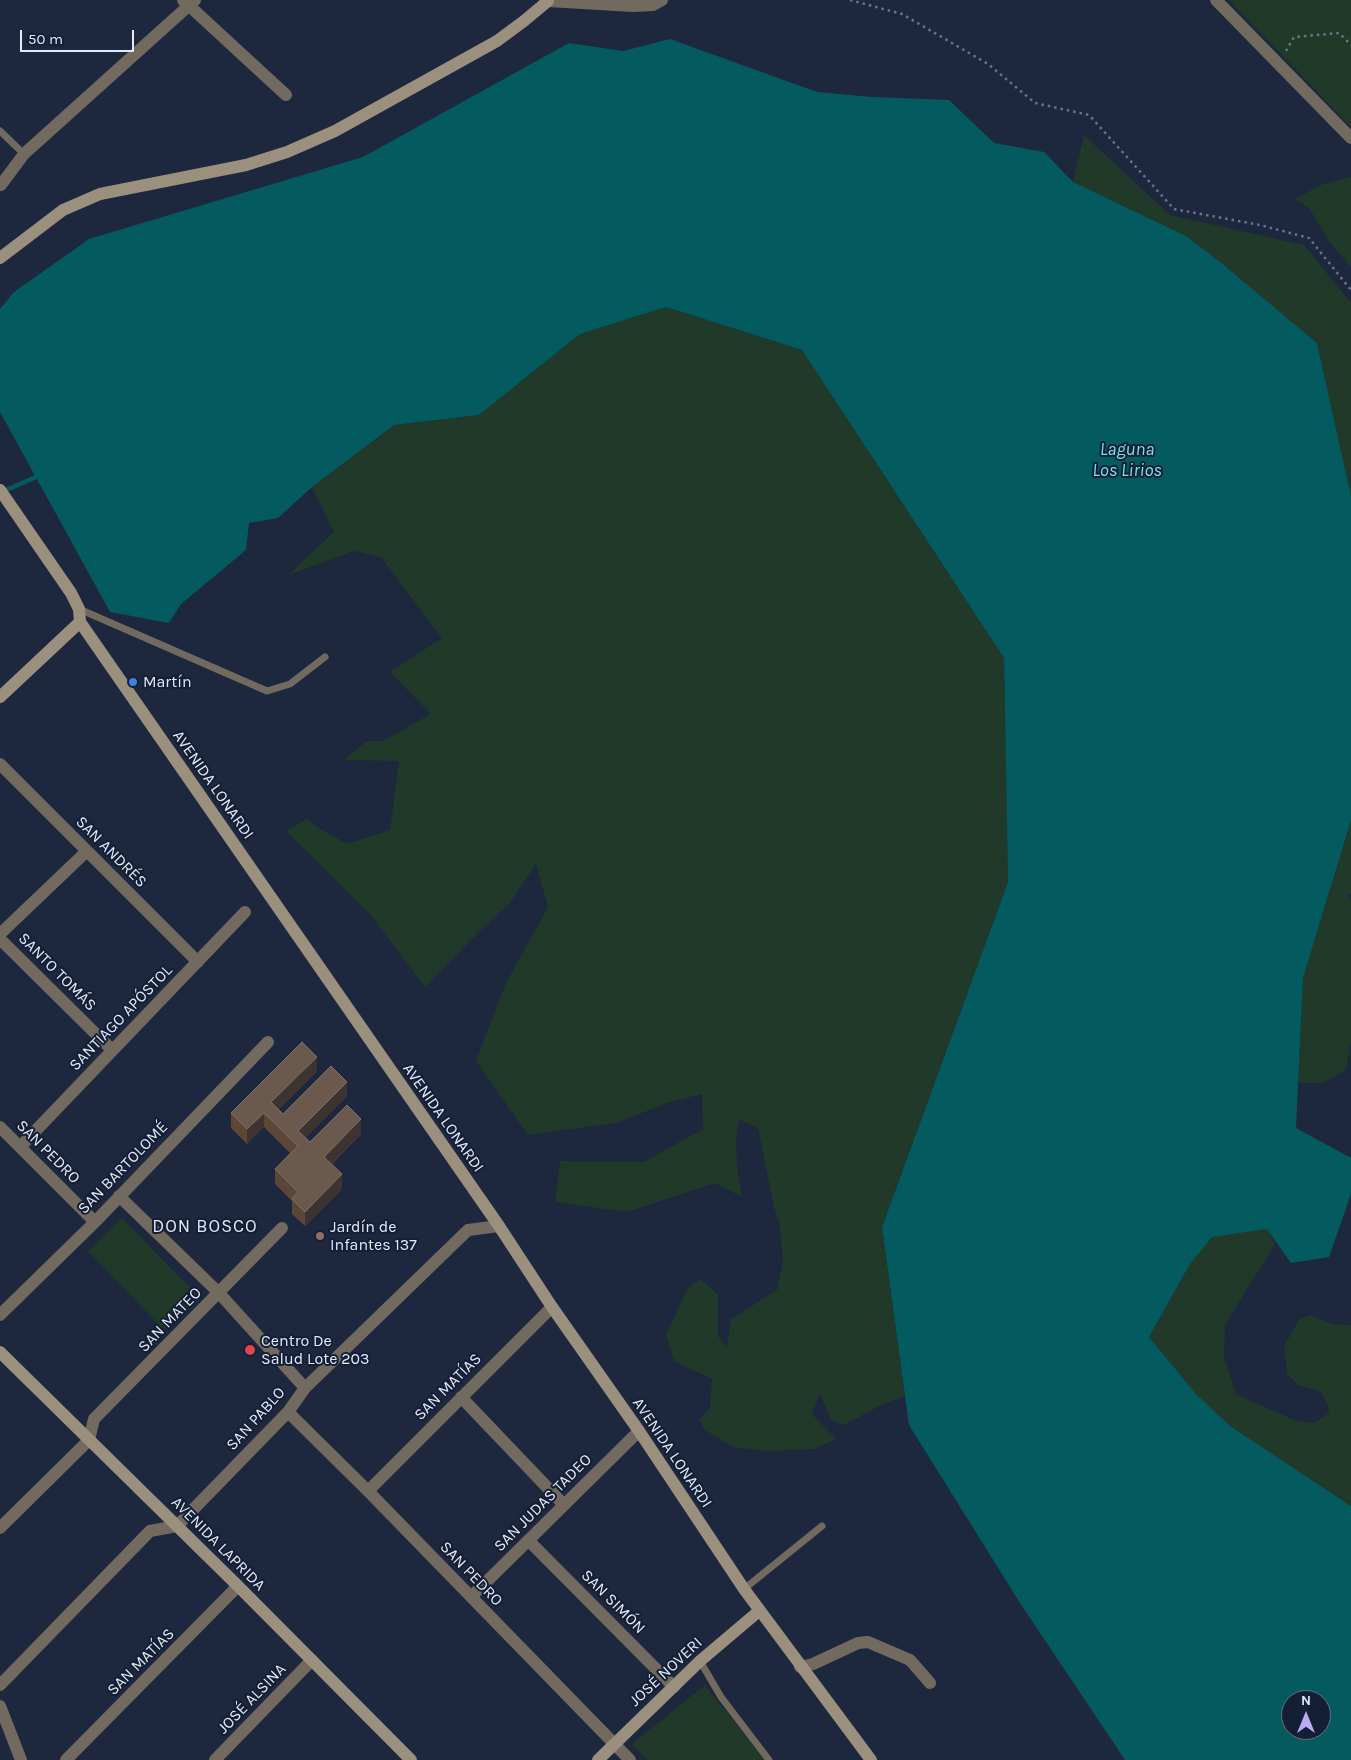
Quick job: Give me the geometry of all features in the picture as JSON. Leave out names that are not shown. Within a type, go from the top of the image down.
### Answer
[{"type":"street","points":[[0,258],[64,210],[100,194],[246,165],[287,152],[334,131],[497,41],[548,0],[633,6],[653,5],[662,0]]},
{"type":"street","points":[[1216,0],[1351,138]]},
{"type":"street","points":[[1,184],[24,154],[189,2],[286,95]]},
{"type":"street","name":"AVENIDA LONARDI","points":[[0,490],[71,593],[80,615],[499,1226],[552,1307],[639,1431],[759,1611],[871,1760]]},
{"type":"street","points":[[0,697],[80,615]]},
{"type":"street","name":"SAN ANDRÉS","points":[[0,764],[198,962]]},
{"type":"street","points":[[0,934],[87,851]]},
{"type":"street","name":"SANTIAGO APÓSTOL","points":[[20,1147],[245,912]]},
{"type":"street","name":"SANTO TOMÁS","points":[[0,938],[112,1050]]},
{"type":"street","name":"SAN BARTOLOMÉ","points":[[0,1315],[95,1222],[268,1042]]},
{"type":"street","name":"SAN PEDRO","points":[[0,1127],[95,1222]]},
{"type":"street","points":[[119,1196],[219,1293],[305,1388]]},
{"type":"street","name":"SAN PABLO","points":[[177,1526],[288,1412],[305,1388],[468,1230],[499,1226]]},
{"type":"street","name":"SAN MATEO","points":[[90,1440],[94,1419],[282,1228]]},
{"type":"street","name":"SAN MATÍAS","points":[[368,1491],[552,1307]]},
{"type":"street","name":"AVENIDA LAPRIDA","points":[[1,1354],[238,1586],[411,1760]]},
{"type":"street","points":[[461,1397],[564,1505]]},
{"type":"street","name":"SAN PEDRO","points":[[288,1412],[368,1491],[630,1760]]},
{"type":"street","name":"SAN JUDAS TADEO","points":[[471,1598],[639,1431]]},
{"type":"street","points":[[0,1528],[90,1440]]},
{"type":"street","points":[[0,1685],[150,1531],[177,1526]]},
{"type":"street","name":"SAN SIMÓN","points":[[529,1540],[674,1687]]},
{"type":"street","name":"SAN MATÍAS","points":[[66,1760],[238,1586]]},
{"type":"street","name":"JOSÉ NOVERI","points":[[598,1760],[700,1661],[759,1611]]},
{"type":"street","points":[[800,1667],[813,1664],[858,1643],[868,1642],[910,1660],[930,1682]]},
{"type":"street","name":"JOSÉ ALSINA","points":[[219,1759],[312,1660]]},
{"type":"street","points":[[0,1706],[20,1760]]},
{"type":"lane","points":[[0,131],[24,154]]},
{"type":"lane","points":[[80,615],[267,691],[290,684],[325,658]]},
{"type":"lane","points":[[744,1589],[822,1526]]},
{"type":"lane","points":[[700,1661],[721,1697],[769,1760]]},
{"type":"path","points":[[850,0],[902,14],[988,64],[1035,103],[1089,114],[1174,209],[1260,225],[1309,238],[1351,290]]},
{"type":"path","points":[[1279,63],[1294,37],[1339,33],[1351,45]]},
{"type":"shaded area","points":[[1229,0],[1351,0],[1351,127]]},
{"type":"shaded area","points":[[1084,135],[1170,215],[1304,245],[1351,303],[1351,496],[1317,343],[1219,261],[1186,236],[1073,182]]},
{"type":"shaded area","points":[[1351,177],[1351,267],[1330,243],[1309,208],[1295,199],[1323,184]]},
{"type":"shaded area","points":[[665,307],[802,350],[1004,658],[1008,882],[882,1227],[905,1396],[883,1404],[844,1425],[831,1420],[820,1393],[812,1414],[836,1439],[815,1449],[769,1451],[733,1447],[705,1430],[699,1420],[710,1408],[712,1379],[674,1361],[666,1334],[688,1288],[701,1279],[718,1295],[718,1336],[727,1347],[731,1319],[777,1290],[783,1262],[780,1226],[774,1207],[758,1128],[739,1119],[736,1140],[737,1166],[742,1197],[715,1183],[627,1212],[555,1202],[560,1161],[644,1162],[703,1129],[702,1094],[670,1102],[616,1123],[528,1135],[476,1061],[506,983],[548,907],[536,864],[509,904],[425,987],[369,913],[286,831],[307,819],[347,844],[390,830],[399,761],[344,760],[367,741],[383,741],[431,714],[390,672],[442,638],[381,557],[354,551],[288,575],[334,532],[312,487],[394,425],[479,415],[580,334]]},
{"type":"shaded area","points":[[1351,819],[1351,894],[1348,896],[1351,901],[1351,1040],[1346,1070],[1323,1083],[1298,1083],[1303,978]]},
{"type":"shaded area","points":[[122,1218],[199,1297],[164,1330],[88,1251]]},
{"type":"shaded area","points":[[1268,1229],[1275,1244],[1225,1325],[1224,1357],[1236,1394],[1294,1420],[1314,1423],[1329,1413],[1328,1405],[1320,1391],[1298,1385],[1287,1374],[1284,1346],[1299,1320],[1310,1315],[1332,1324],[1351,1325],[1351,1506],[1230,1426],[1196,1394],[1149,1337],[1190,1264],[1212,1236]]},
{"type":"shaded area","points":[[705,1685],[765,1760],[647,1760],[632,1744]]},
{"type":"water","name":"Laguna Los Lirios","points":[[670,39],[817,92],[872,97],[949,100],[994,143],[1044,152],[1073,182],[1186,236],[1219,261],[1317,343],[1351,496],[1351,820],[1303,978],[1296,1128],[1351,1158],[1351,1194],[1329,1257],[1291,1263],[1267,1229],[1212,1237],[1190,1264],[1149,1337],[1196,1394],[1230,1426],[1351,1506],[1351,1760],[1125,1760],[1020,1603],[909,1425],[882,1227],[1008,882],[1004,658],[802,350],[666,307],[580,334],[479,415],[394,425],[312,487],[278,518],[249,523],[246,550],[181,604],[169,623],[110,612],[0,412],[0,309],[14,292],[89,239],[363,157],[569,43],[623,51]]},
{"type":"building","points":[[302,1042],[317,1057],[271,1102],[283,1114],[331,1066],[347,1082],[298,1131],[310,1142],[347,1105],[361,1119],[324,1157],[342,1174],[305,1212],[292,1199],[298,1192],[275,1169],[298,1146],[264,1113],[247,1129],[231,1113]]},
{"type":"waterway","points":[[4,491],[36,477]]},
{"type":"place","name":"Martín","points":[[133,682]]},
{"type":"place","name":"Jardín de Infantes 137","points":[[320,1236]]},
{"type":"place","name":"Centro De Salud Lote 203","points":[[250,1350]]},
{"type":"district","name":"DON BOSCO","points":[[205,1227]]}]
